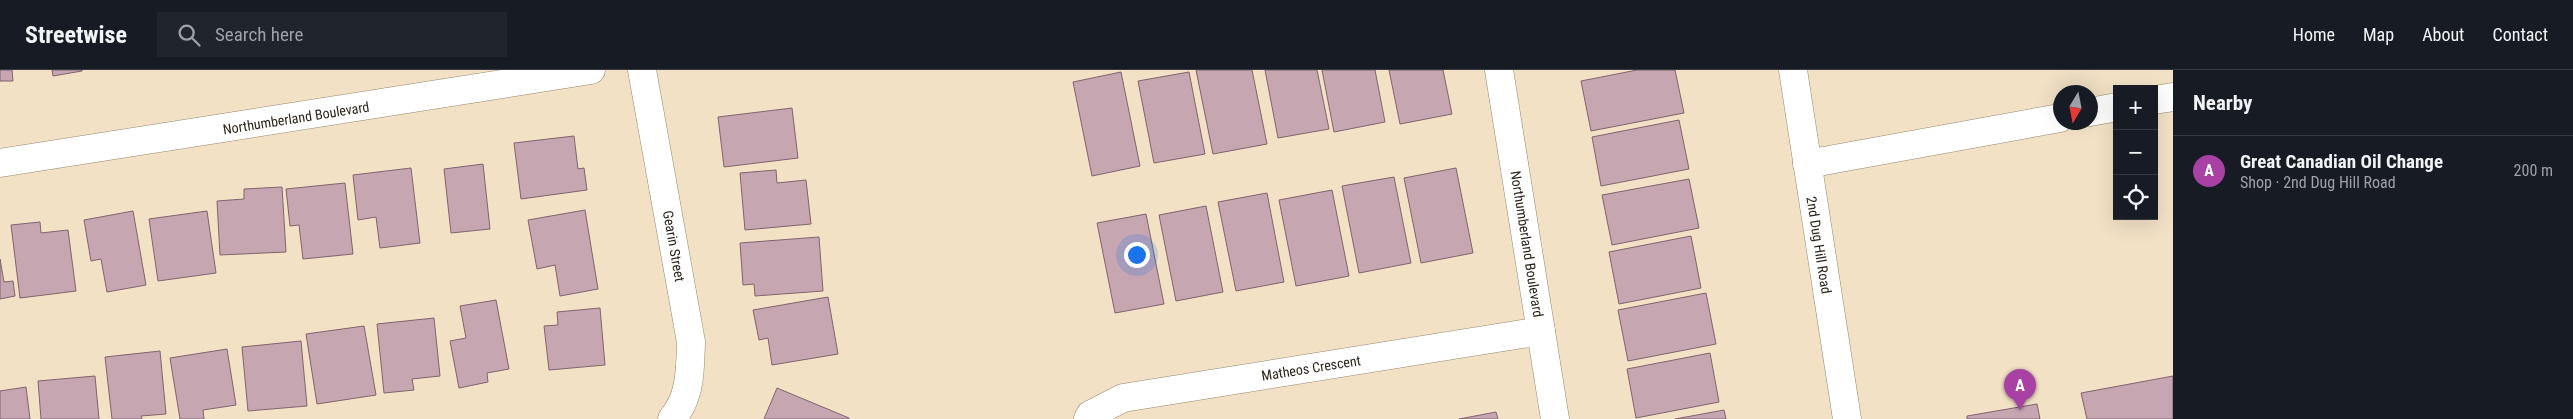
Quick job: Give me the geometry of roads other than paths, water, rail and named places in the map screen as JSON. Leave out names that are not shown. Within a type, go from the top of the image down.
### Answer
[{"type":"street","name":"Northumberland Boulevard","points":[[0,163],[591,70]]},
{"type":"street","name":"Gearin Street","points":[[642,70],[691,342],[690,372],[683,406],[672,419]]},
{"type":"street","name":"Northumberland Boulevard","points":[[1499,70],[1555,419]]},
{"type":"street","name":"2nd Dug Hill Road","points":[[1794,70],[1847,419]]},
{"type":"street","points":[[2158,99],[2173,97]]},
{"type":"street","points":[[2098,111],[2113,108]]},
{"type":"street","points":[[1807,164],[2053,119]]},
{"type":"street","name":"Matheos Crescent","points":[[1088,419],[1090,415],[1123,398],[1541,331]]},
{"type":"place","name":"Great Canadian Oil Change","points":[[2020,410]]}]
